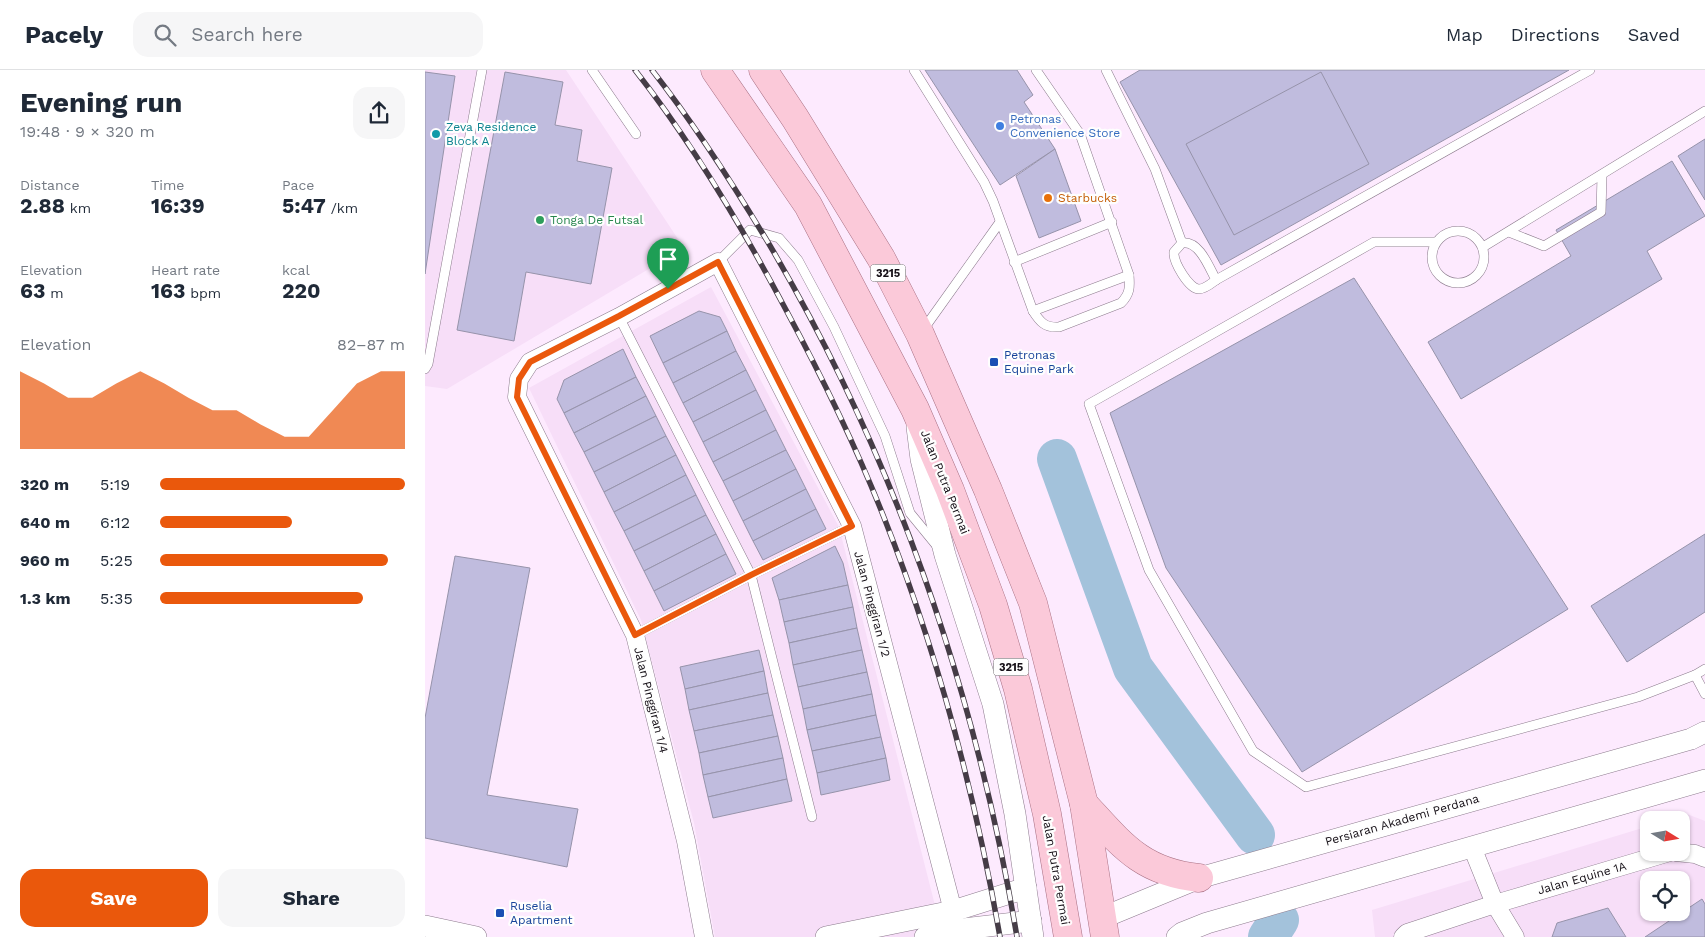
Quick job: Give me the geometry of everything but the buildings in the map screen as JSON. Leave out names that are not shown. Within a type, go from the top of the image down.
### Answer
[{"type":"main road","name":"Jalan Putra Permai","points":[[715,70],[808,205],[915,409],[950,490],[993,605],[1018,689],[1047,814],[1068,937]]},
{"type":"main road","name":"3215","points":[[763,70],[795,118],[881,258],[920,334],[988,490],[1033,603],[1084,804],[1104,927]]},
{"type":"main road","points":[[1084,804],[1121,844],[1146,863],[1178,876],[1199,878]]},
{"type":"main road","points":[[1081,937],[1091,923],[1104,927]]},
{"type":"street","points":[[619,316],[718,262]]},
{"type":"street","name":"Jalan Pinggiran 1/2","points":[[718,262],[852,526],[954,926]]},
{"type":"street","name":"Jalan Pinggiran 1/4","points":[[619,316],[530,362],[519,379],[517,397],[635,635],[686,841],[704,937]]},
{"type":"street","points":[[826,937],[954,926],[1032,929],[1015,814],[993,704],[945,556],[921,459],[915,409]]},
{"type":"street","name":"Persiaran Akademi Perdana","points":[[1104,927],[1199,878],[1691,739],[1705,732]]},
{"type":"street","points":[[1177,937],[1182,933],[1207,923],[1705,780]]},
{"type":"street","points":[[1472,847],[1495,904],[1515,937]]},
{"type":"street","points":[[1690,853],[1705,858]]},
{"type":"street","name":"Jalan Equine 1A","points":[[1403,937],[1407,933],[1495,904],[1640,861]]},
{"type":"street","points":[[925,937],[954,926],[1026,888]]},
{"type":"street","points":[[425,926],[476,937]]},
{"type":"lane","points":[[425,370],[428,364],[483,70]]},
{"type":"lane","points":[[592,70],[636,134]]},
{"type":"lane","points":[[914,70],[984,182],[1033,311],[1045,326],[1052,328],[1121,303],[1129,291],[1129,275],[1080,134],[1036,70]]},
{"type":"lane","points":[[1107,70],[1155,170],[1182,243]]},
{"type":"lane","points":[[1217,280],[1197,248],[1190,243],[1182,243],[1175,248],[1173,256],[1191,285],[1201,290],[1590,70]]},
{"type":"lane","points":[[1483,248],[1705,111]]},
{"type":"lane","points":[[1509,232],[1544,246],[1601,212],[1602,175]]},
{"type":"lane","points":[[920,334],[1000,222]]},
{"type":"lane","points":[[1014,262],[1112,222]]},
{"type":"lane","points":[[718,262],[750,230],[779,238],[798,260],[834,327],[885,436],[910,513],[945,556]]},
{"type":"lane","points":[[1457,230],[1472,234],[1483,248],[1483,265],[1479,273],[1472,279],[1455,283],[1446,280],[1434,267],[1432,258],[1436,242],[1441,236],[1457,230]]},
{"type":"lane","points":[[1436,242],[1374,242],[1089,404],[1149,570],[1253,751],[1306,787],[1637,697],[1695,675],[1705,669]]},
{"type":"lane","points":[[1033,311],[1129,275]]},
{"type":"lane","points":[[619,316],[751,575],[812,817]]},
{"type":"lane","points":[[635,635],[751,575],[852,526]]},
{"type":"lane","points":[[1695,675],[1705,694]]},
{"type":"shaded area","points":[[425,70],[566,70],[684,248],[447,389],[425,386]]},
{"type":"shaded area","points":[[711,287],[839,527],[943,937],[715,937],[694,823],[641,620],[529,388]]},
{"type":"shaded area","points":[[1690,815],[1705,821],[1705,937],[1375,937],[1372,910],[1640,829],[1640,861],[1690,861]]},
{"type":"waterway","points":[[1057,459],[1133,668],[1255,835]]},
{"type":"waterway","points":[[1268,937],[1279,920]]},
{"type":"railway","points":[[635,70],[677,127],[751,246],[824,384],[872,488],[903,566],[937,670],[979,829],[1000,937]]},
{"type":"railway","points":[[652,70],[713,155],[769,244],[814,325],[855,408],[892,493],[925,579],[954,666],[979,755],[1000,846],[1017,937]]},
{"type":"place","name":"Petronas Convenience Store","points":[[1000,126]]},
{"type":"place","name":"Zeva Residence Block A","points":[[436,134]]},
{"type":"place","name":"Starbucks","points":[[1048,198]]},
{"type":"place","name":"Tonga De Futsal","points":[[540,220]]},
{"type":"place","name":"Petronas Equine Park","points":[[994,362]]},
{"type":"place","name":"Ruselia Apartment","points":[[500,913]]},
{"type":"route","points":[[718,262],[852,526],[751,575],[635,635],[517,397],[519,379],[530,362],[668,289],[718,262]]}]
